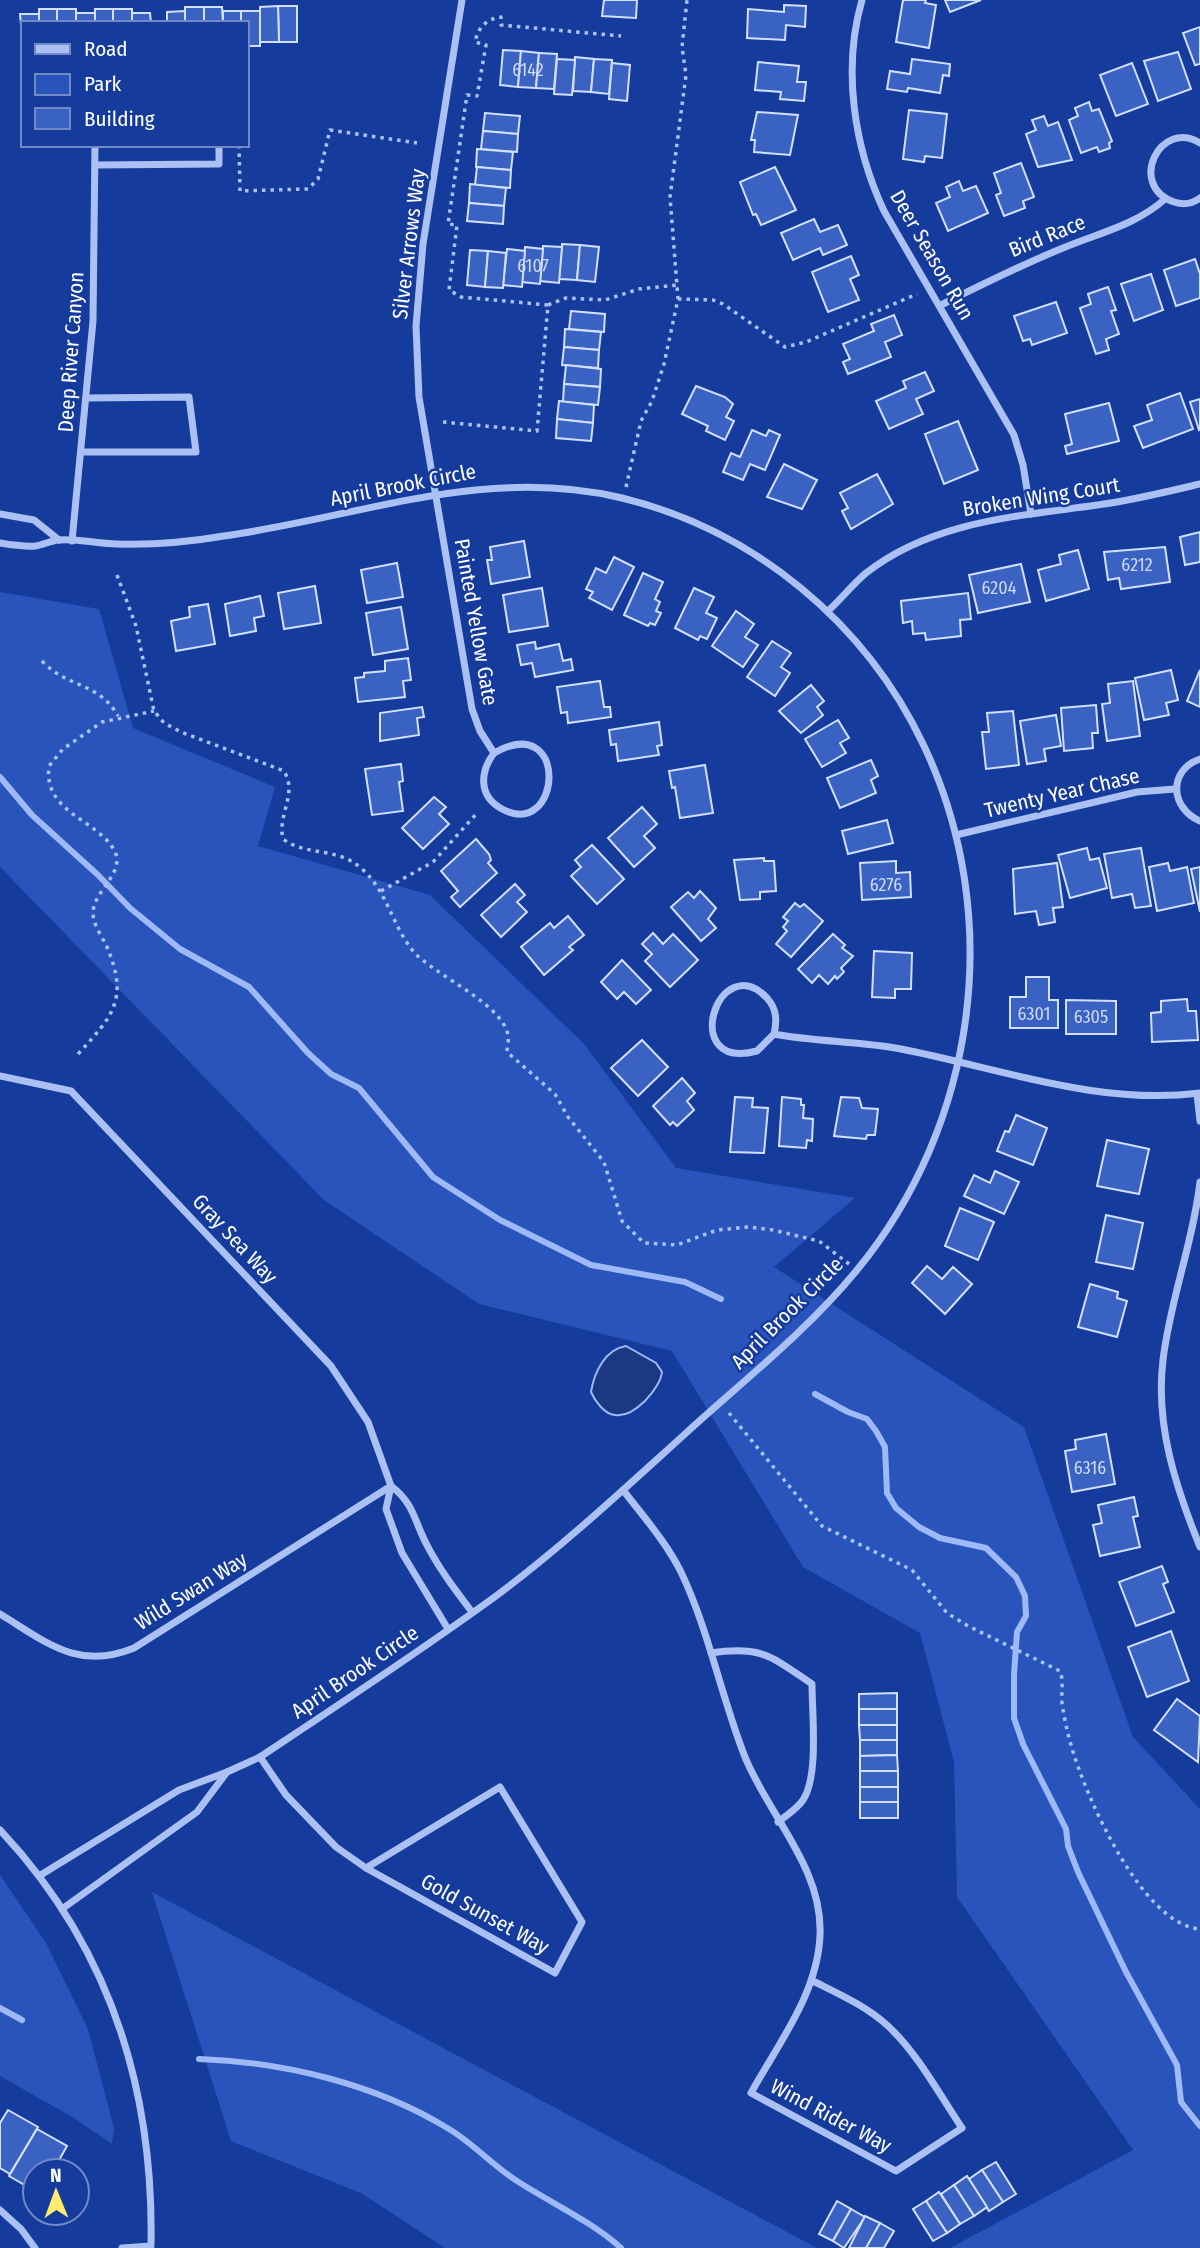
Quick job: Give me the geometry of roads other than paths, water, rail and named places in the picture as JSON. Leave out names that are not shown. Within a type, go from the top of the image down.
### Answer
[{"type":"street","name":"Silver Arrows Way","points":[[436,492],[419,397],[417,289],[462,0]]},
{"type":"street","name":"Deer Season Run","points":[[862,0],[854,48],[853,86],[861,149],[870,181],[884,211],[941,305],[1014,435],[1023,465],[1031,514]]},
{"type":"street","points":[[1200,143],[1179,138],[1165,143],[1157,150],[1151,162],[1150,175],[1154,187],[1165,199],[1181,204],[1200,198]]},
{"type":"street","name":"Deep River Canyon","points":[[72,541],[94,298],[95,147]]},
{"type":"street","points":[[95,165],[219,164],[219,147]]},
{"type":"street","name":"Bird Race","points":[[941,305],[1008,271],[1136,219],[1165,199]]},
{"type":"street","points":[[81,452],[196,452],[189,397],[87,398]]},
{"type":"street","name":"Broken Wing Court","points":[[828,611],[865,574],[923,540],[987,520],[1140,498],[1200,484]]},
{"type":"street","name":"April Brook Circle","points":[[0,543],[30,547],[59,540],[170,543],[282,527],[436,492],[515,485],[552,487],[624,499],[660,510],[728,538],[789,577],[828,611],[890,686],[915,726],[942,782],[956,835],[969,908],[971,948],[967,1018],[959,1062],[933,1145],[914,1185],[889,1227],[857,1270],[807,1323],[623,1490],[449,1629],[260,1757],[179,1790],[39,1876]]},
{"type":"street","name":"Painted Yellow Gate","points":[[436,492],[472,709],[494,753]]},
{"type":"street","points":[[0,514],[34,520],[59,540]]},
{"type":"street","points":[[522,745],[542,755],[549,765],[551,785],[538,805],[528,811],[506,811],[489,799],[483,782],[484,771],[494,753],[507,746],[522,745]]},
{"type":"street","points":[[1200,759],[1184,768],[1175,789],[1181,807],[1200,821]]},
{"type":"street","name":"Twenty Year Chase","points":[[956,835],[1137,792],[1175,789]]},
{"type":"street","points":[[735,989],[755,990],[770,1002],[775,1012],[774,1034],[758,1051],[736,1053],[725,1048],[712,1030],[714,1007],[726,993],[735,989]]},
{"type":"street","points":[[774,1034],[872,1043],[1060,1085],[1124,1095],[1198,1093],[1200,1121]]},
{"type":"street","name":"Gray Sea Way","points":[[0,1076],[71,1091],[331,1366],[368,1422],[391,1486],[386,1509],[402,1553],[449,1629]]},
{"type":"street","points":[[1200,1182],[1163,1362],[1162,1394],[1170,1461],[1200,1547]]},
{"type":"street","name":"Gray Sea Way","points":[[391,1486],[407,1498],[426,1545],[443,1574],[472,1612]]},
{"type":"street","name":"Wild Swan Way","points":[[0,1614],[61,1651],[80,1656],[116,1655],[134,1648],[391,1486]]},
{"type":"street","name":"Wind Rider Way","points":[[623,1490],[680,1570],[745,1755],[815,1889],[820,1934],[813,1981],[751,2093],[897,2171],[962,2128],[906,2046],[886,2025],[860,2005],[813,1981]]},
{"type":"street","points":[[711,1653],[752,1649],[770,1656],[812,1684],[811,1776],[808,1791],[802,1802],[778,1822]]},
{"type":"street","name":"Gold Sunset Way","points":[[260,1757],[308,1821],[366,1868],[555,1973],[582,1922],[500,1787],[366,1868]]},
{"type":"street","name":"April Brook Circle","points":[[62,1909],[197,1811],[227,1772]]},
{"type":"street","points":[[0,1830],[39,1876],[62,1909],[109,1999],[136,2087],[150,2164],[150,2247],[122,2248]]},
{"type":"street","points":[[0,2210],[21,2229],[35,2248]]},
{"type":"waterway","points":[[0,777],[32,815],[130,908],[180,949],[249,987],[308,1053],[331,1074],[359,1088],[433,1177],[500,1220],[591,1265],[685,1282],[721,1299]]},
{"type":"waterway","points":[[815,1394],[867,1419],[876,1431],[885,1447],[887,1493],[896,1508],[919,1527],[940,1538],[986,1548],[1016,1577],[1025,1596],[1026,1616],[1017,1632],[1014,1718],[1023,1744],[1066,1829],[1068,1846],[1078,1872],[1126,1972],[1177,2065],[1181,2102],[1200,2126]]},
{"type":"waterway","points":[[0,2008],[22,2020]]},
{"type":"waterway","points":[[199,2059],[264,2065],[328,2078],[421,2113],[467,2141],[508,2175],[584,2221],[621,2248]]}]
